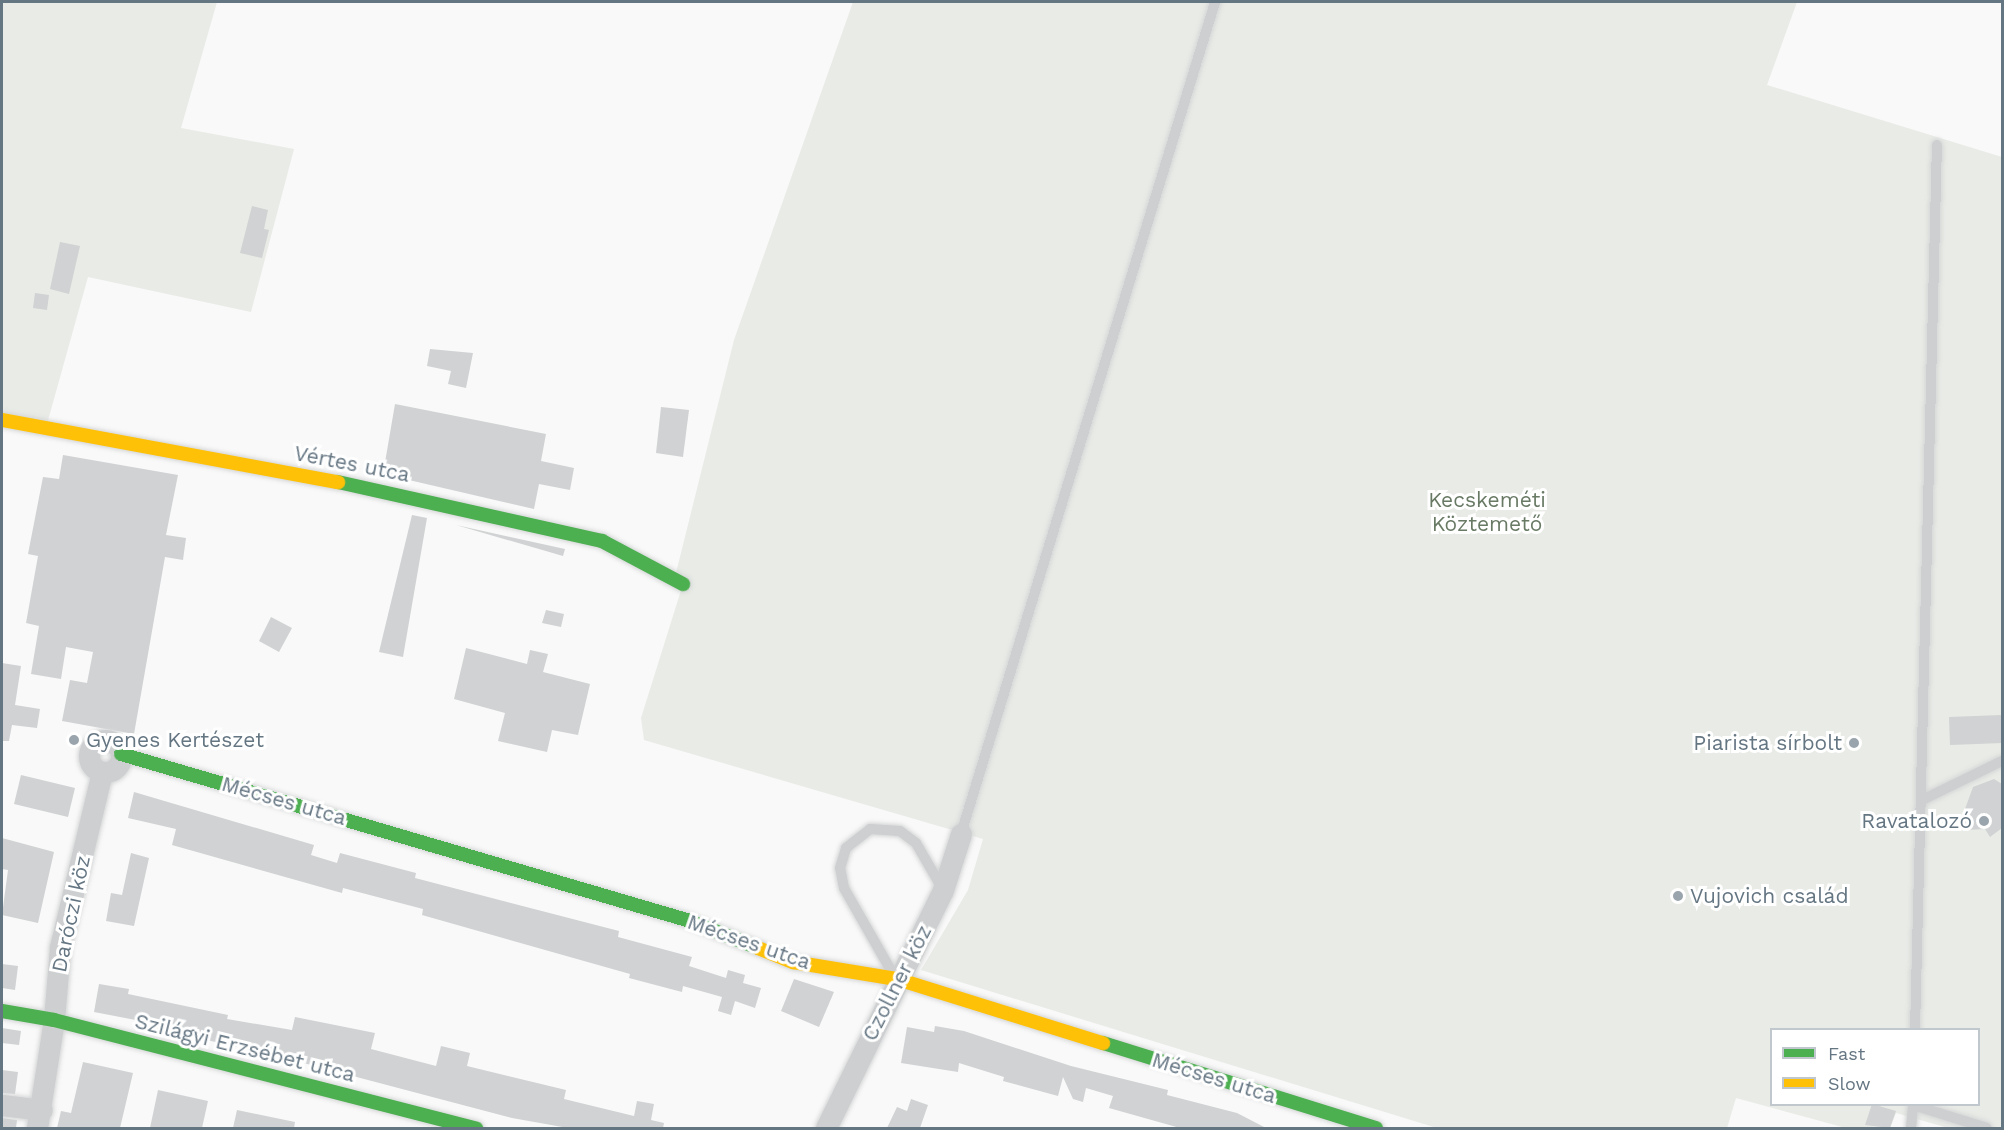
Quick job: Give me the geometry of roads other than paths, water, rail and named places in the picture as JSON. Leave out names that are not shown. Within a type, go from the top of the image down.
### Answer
[{"type":"street","name":"Vértes utca","points":[[2,420],[364,487],[602,542],[683,584]]},
{"type":"street","name":"Mécses utca","points":[[102,772],[114,770],[121,754],[687,920],[793,962],[897,979],[1376,1128]]},
{"type":"street","name":"Daróczi köz","points":[[39,1119],[54,1020],[60,947],[102,772]]},
{"type":"street","name":"Czollner köz","points":[[826,1128],[897,979],[943,890],[961,834]]},
{"type":"street","name":"Szilágyi Erzsébet utca","points":[[2,1011],[54,1020],[476,1128]]},
{"type":"street","points":[[2,1105],[39,1119]]},
{"type":"lane","points":[[961,834],[1215,2]]},
{"type":"lane","points":[[1915,1028],[1937,146]]},
{"type":"lane","points":[[1922,800],[2002,761]]},
{"type":"lane","points":[[897,979],[876,949],[844,888],[840,868],[846,848],[870,829],[900,831],[916,843],[943,890]]},
{"type":"lane","points":[[1912,1123],[1913,1106]]},
{"type":"lane","points":[[1916,1106],[1987,1128]]},
{"type":"place","name":"Gyenes Kertészet","points":[[74,740]]},
{"type":"place","name":"Piarista sírbolt","points":[[1854,743]]},
{"type":"place","name":"Ravatalozó","points":[[1984,821]]},
{"type":"place","name":"Vujovich család","points":[[1678,896]]},
{"type":"park label","name":"Kecskeméti Köztemető","points":[[1487,512]]}]
